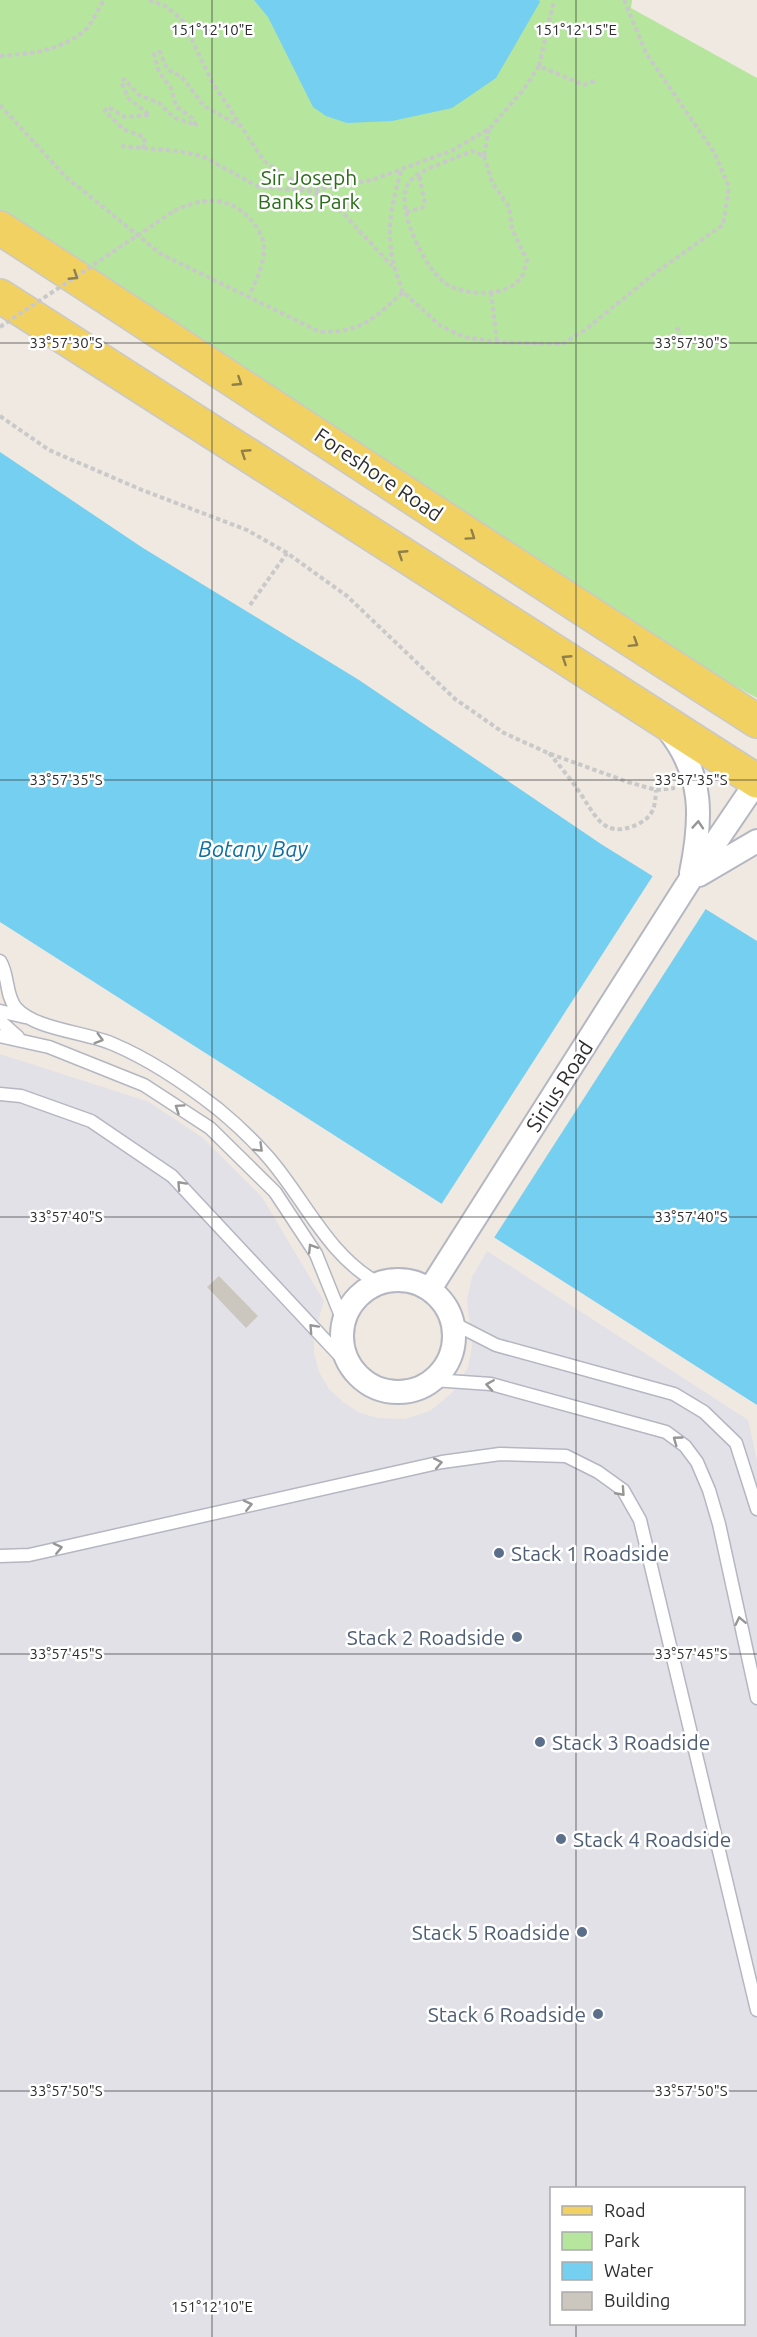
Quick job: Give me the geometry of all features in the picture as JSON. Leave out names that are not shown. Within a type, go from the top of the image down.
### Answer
[{"type":"main road","name":"Foreshore Road","points":[[0,228],[328,440],[549,589],[757,721]]},
{"type":"main road","points":[[0,296],[757,781]]},
{"type":"street","name":"Sirius Road","points":[[659,719],[683,750],[693,771],[697,790],[696,845],[688,883]]},
{"type":"street","name":"Sirius Road","points":[[429,1288],[688,883],[757,781]]},
{"type":"street","name":"Sirius Road","points":[[688,883],[719,861],[757,841]]},
{"type":"street","points":[[396,1279],[413,1281],[429,1288],[440,1298],[453,1323],[455,1339],[452,1354],[434,1380],[418,1389],[401,1392],[383,1390],[367,1383],[354,1371],[345,1356],[341,1338],[343,1321],[350,1304],[363,1291],[378,1282],[396,1279]]},
{"type":"lane","points":[[0,961],[6,976],[10,1000],[28,1017]]},
{"type":"lane","points":[[0,1011],[28,1017],[113,1044],[161,1068],[219,1110],[268,1156],[338,1250],[360,1273],[378,1282]]},
{"type":"lane","points":[[0,1021],[21,1040]]},
{"type":"lane","points":[[0,1036],[49,1047],[144,1085],[210,1128],[275,1192],[316,1254],[343,1321]]},
{"type":"lane","points":[[0,1094],[21,1096],[91,1121],[172,1176],[354,1371]]},
{"type":"lane","points":[[453,1323],[496,1345],[674,1394],[704,1412],[736,1443],[757,1509]]},
{"type":"lane","points":[[434,1380],[491,1384],[666,1432],[685,1446],[701,1471],[719,1524],[757,1698]]},
{"type":"lane","points":[[0,1556],[28,1555],[442,1462],[500,1454],[566,1456],[598,1472],[623,1490],[640,1520],[757,2010]]},
{"type":"path","points":[[0,56],[38,53],[85,31],[104,0]]},
{"type":"path","points":[[149,0],[167,7],[183,21],[212,82],[264,161],[309,190],[330,199],[392,266],[403,292],[441,326],[464,338],[497,342],[562,344],[585,330],[655,273],[723,225],[729,187],[717,161],[646,53],[624,0]]},
{"type":"path","points":[[121,146],[177,151],[202,156],[259,187],[309,190],[372,180],[401,171],[453,150],[489,128],[524,89],[538,66],[554,0]]},
{"type":"path","points":[[135,149],[145,146],[144,137],[123,129],[105,111],[108,107],[125,117],[150,115],[129,99],[121,82],[124,79],[139,95],[159,102],[175,118],[196,125],[193,119],[176,106],[171,88],[159,72],[154,54],[160,52],[167,69],[182,77],[204,106],[240,126]]},
{"type":"path","points":[[538,66],[584,85],[597,80]]},
{"type":"path","points":[[0,105],[66,177],[161,254],[248,299],[320,332],[346,332],[373,319],[403,292]]},
{"type":"path","points":[[484,156],[472,151],[412,178],[405,188],[406,212],[424,261],[448,285],[482,294],[506,288],[522,277],[527,260],[512,229],[509,207],[492,182],[484,156],[489,128]]},
{"type":"path","points":[[392,266],[390,210],[401,171]]},
{"type":"path","points":[[406,212],[422,208],[425,202],[419,175]]},
{"type":"path","points":[[0,327],[174,211],[188,204],[218,199],[233,204],[257,227],[264,245],[259,271],[248,299]]},
{"type":"path","points":[[491,292],[497,342]]},
{"type":"path","points":[[677,327],[682,340]]},
{"type":"path","points":[[0,416],[50,450],[142,490],[247,530],[287,553],[347,596],[455,699],[504,733],[549,753],[656,790],[655,807],[650,818],[633,826],[614,830],[599,823],[549,753]]},
{"type":"path","points":[[250,605],[287,553]]},
{"type":"shaded area","points":[[0,1054],[149,1102],[203,1138],[262,1197],[324,1301],[314,1334],[314,1353],[319,1372],[329,1389],[360,1413],[378,1418],[405,1419],[430,1411],[453,1392],[468,1367],[472,1346],[467,1300],[472,1277],[487,1251],[748,1420],[757,1460],[757,2337],[0,2337]]},
{"type":"green space","name":"Sir Joseph Banks Park","points":[[0,0],[632,0],[631,8],[757,78],[757,698],[671,650],[0,211]]},
{"type":"water","points":[[254,0],[539,0],[540,2],[496,78],[452,108],[392,121],[347,123],[326,116],[313,107],[268,17]]},
{"type":"water","name":"Botany Bay","points":[[0,452],[143,548],[359,680],[601,844],[757,941],[757,1405],[0,922]]},
{"type":"pier","points":[[654,874],[707,907],[492,1241],[439,1208]]},
{"type":"building","points":[[219,1276],[258,1316],[246,1328],[207,1287]]},
{"type":"place","name":"Stack 1 Roadside","points":[[499,1553]]},
{"type":"place","name":"Stack 2 Roadside","points":[[517,1637]]},
{"type":"place","name":"Stack 3 Roadside","points":[[540,1742]]},
{"type":"place","name":"Stack 4 Roadside","points":[[561,1839]]},
{"type":"place","name":"Stack 5 Roadside","points":[[582,1932]]},
{"type":"place","name":"Stack 6 Roadside","points":[[598,2014]]}]
